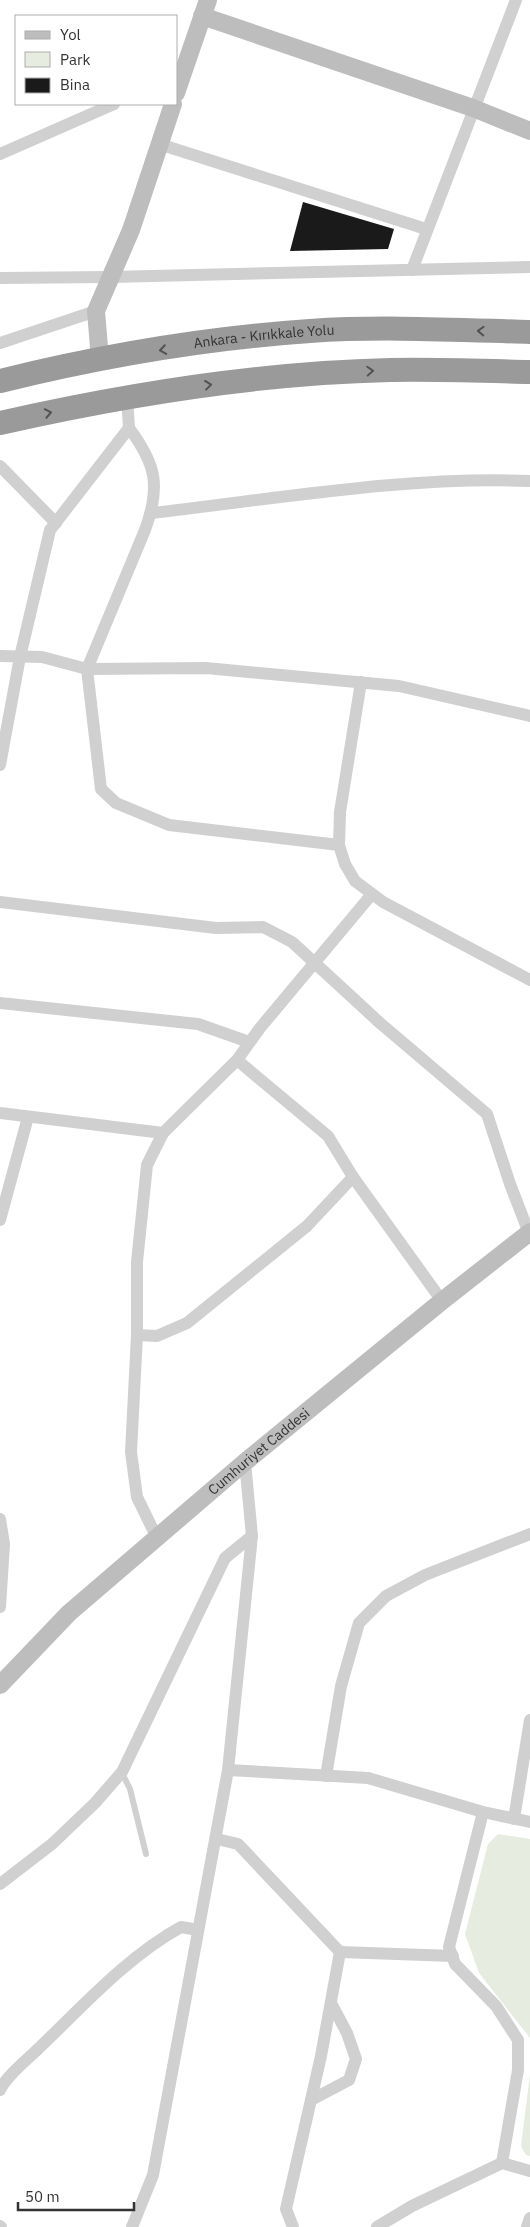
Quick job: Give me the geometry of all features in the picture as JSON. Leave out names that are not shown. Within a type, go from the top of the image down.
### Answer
[{"type":"highway","name":"Ankara - Kırıkkale Yolu","points":[[1,376],[236,338],[312,331],[442,329],[530,332]]},
{"type":"highway","points":[[0,423],[127,397],[300,375],[389,370],[530,372]]},
{"type":"street","points":[[412,270],[426,229],[516,0]]},
{"type":"street","points":[[180,75],[205,8],[530,131]]},
{"type":"street","points":[[0,154],[112,105]]},
{"type":"street","points":[[100,360],[96,311],[131,230],[173,105]]},
{"type":"street","points":[[159,144],[426,229]]},
{"type":"street","points":[[0,278],[530,267]]},
{"type":"street","points":[[0,342],[96,311]]},
{"type":"street","points":[[127,397],[129,428],[145,450],[151,464],[154,484],[152,513],[87,669],[101,789],[116,803],[169,825],[339,844]]},
{"type":"street","points":[[0,765],[20,656],[50,530],[129,428]]},
{"type":"street","points":[[0,466],[56,523]]},
{"type":"street","points":[[152,513],[385,486],[500,480],[530,481]]},
{"type":"street","points":[[0,656],[42,657],[87,669],[206,668],[399,686],[530,716]]},
{"type":"street","points":[[361,682],[340,812],[339,844],[345,864],[355,881],[383,902],[530,980]]},
{"type":"street","points":[[157,1538],[137,1497],[131,1452],[137,1335],[137,1262],[147,1164],[162,1134],[237,1060],[249,1042],[372,894]]},
{"type":"street","points":[[0,902],[216,928],[263,927],[292,942],[314,964],[487,1114],[510,1184],[530,1233]]},
{"type":"street","points":[[0,1003],[198,1024],[249,1042]]},
{"type":"street","points":[[237,1060],[328,1136],[353,1177],[442,1301]]},
{"type":"street","points":[[0,1114],[162,1134]]},
{"type":"street","points":[[0,1220],[28,1117]]},
{"type":"street","points":[[137,1335],[157,1336],[187,1323],[307,1226],[353,1177]]},
{"type":"street","name":"Cumhuriyet Caddesi","points":[[1,1681],[69,1613],[245,1462],[442,1301],[530,1233]]},
{"type":"street","points":[[132,2227],[153,2176],[198,1930],[217,1839],[228,1770],[252,1536],[245,1462]]},
{"type":"street","points":[[0,1519],[4,1544],[0,1608]]},
{"type":"street","points":[[326,1776],[341,1686],[359,1623],[386,1596],[425,1575],[530,1534]]},
{"type":"street","points":[[0,1884],[52,1844],[95,1803],[122,1772],[225,1558],[252,1536]]},
{"type":"street","points":[[514,1819],[530,1720]]},
{"type":"street","points":[[228,1770],[368,1778],[484,1812],[530,1822]]},
{"type":"street","points":[[484,1812],[449,1947],[455,1964],[496,2006],[518,2040],[518,2070],[502,2163]]},
{"type":"street","points":[[217,1839],[238,1844],[340,1952],[453,1956]]},
{"type":"street","points":[[0,2090],[19,2068],[81,2008],[156,1940],[181,1927],[198,1930]]},
{"type":"street","points":[[293,2227],[286,2209],[311,2100],[340,1952]]},
{"type":"street","points":[[311,2100],[349,2080],[356,2059],[347,2033],[331,2003]]},
{"type":"street","points":[[377,2227],[412,2206],[502,2163],[530,2171]]},
{"type":"street","points":[[527,2227],[530,2218]]},
{"type":"lane","points":[[122,1772],[130,1789],[146,1854]]},
{"type":"green space","points":[[498,1834],[530,1839],[530,2038],[479,1973],[465,1934],[488,1844]]},
{"type":"green space","points":[[530,2074],[530,2156],[526,2155],[521,2146]]},
{"type":"building","points":[[303,202],[394,229],[388,249],[290,251]]}]
